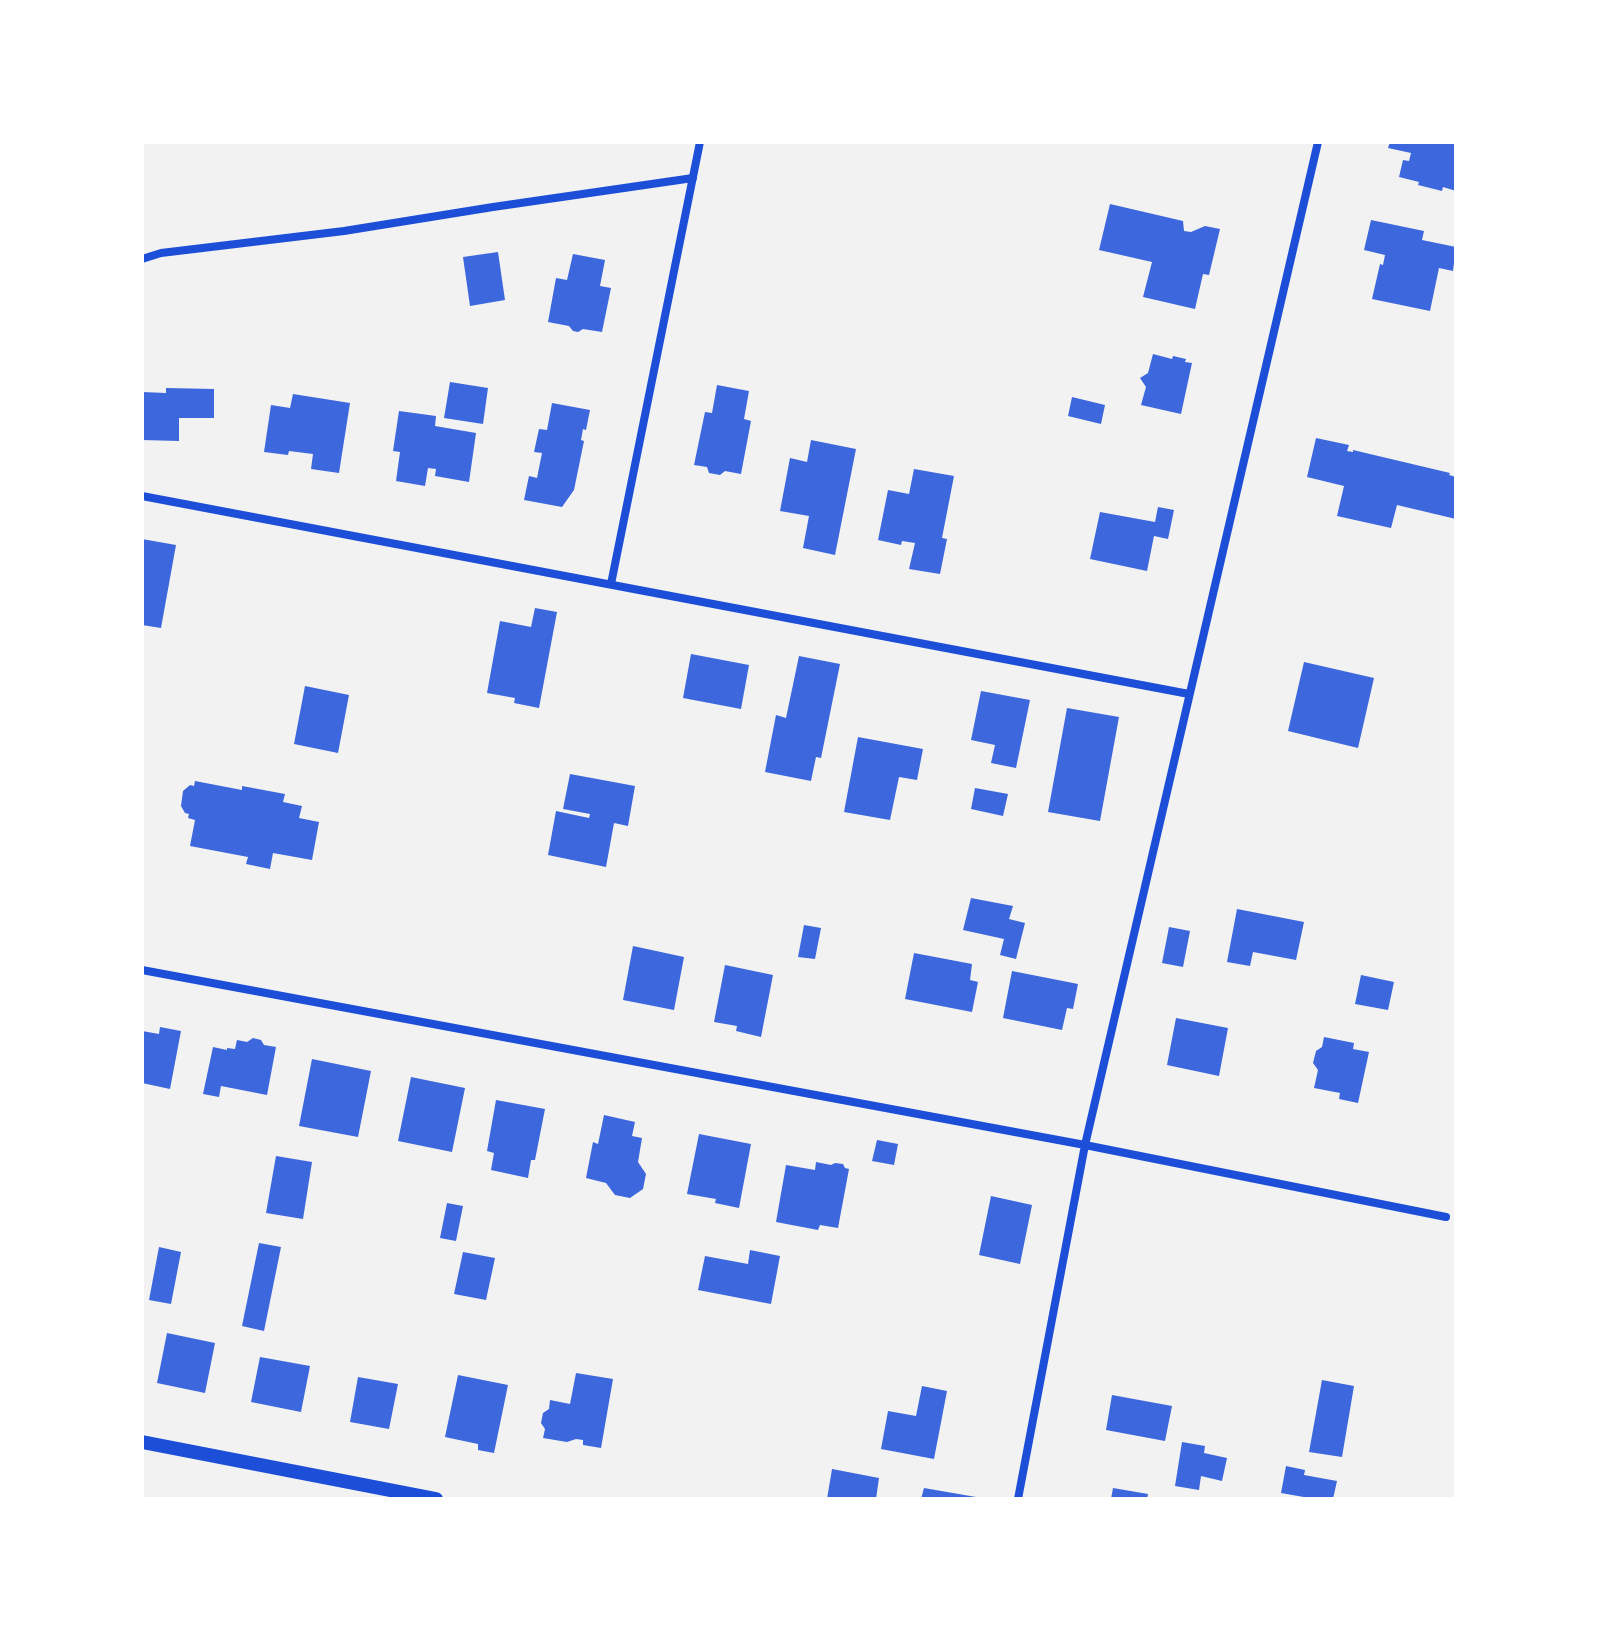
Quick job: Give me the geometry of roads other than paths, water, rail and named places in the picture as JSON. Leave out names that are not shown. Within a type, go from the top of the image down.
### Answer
[{"type":"street","points":[[611,584],[700,142]]},
{"type":"street","points":[[1018,1499],[1085,1145],[1318,142]]},
{"type":"street","points":[[142,259],[161,253],[344,231],[693,178]]},
{"type":"street","points":[[142,496],[1189,694]]},
{"type":"street","points":[[142,970],[1085,1145],[1446,1217]]},
{"type":"street","points":[[142,1442],[436,1499]]}]
